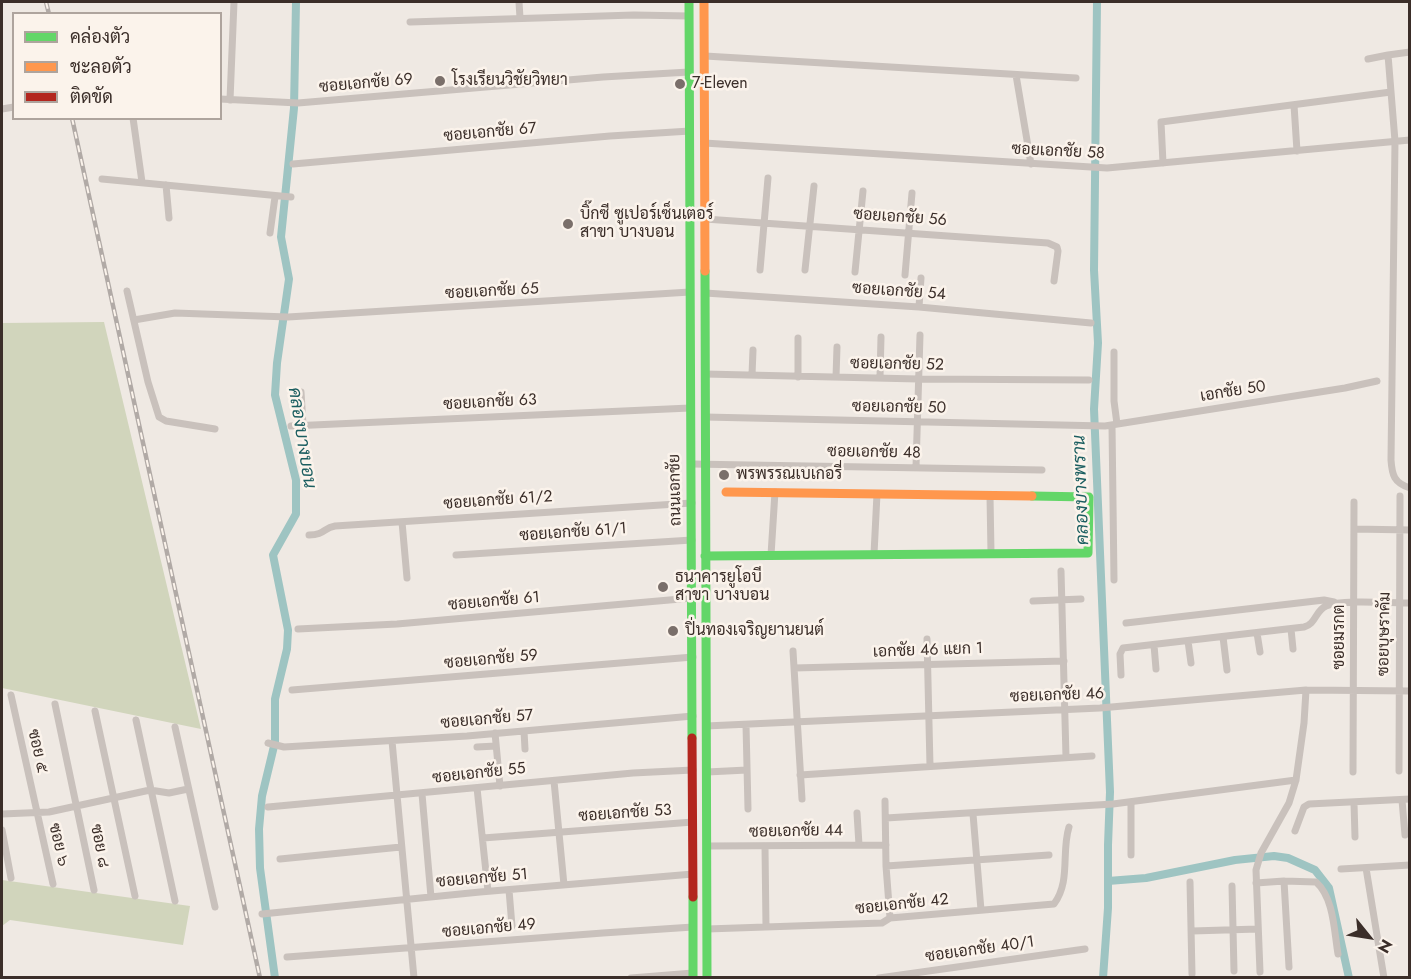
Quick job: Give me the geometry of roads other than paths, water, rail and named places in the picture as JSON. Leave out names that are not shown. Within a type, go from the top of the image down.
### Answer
[{"type":"main road","name":"ถนนเอกชัย","points":[[689,2],[693,975]]},
{"type":"main road","name":"ถนนเอกชัย","points":[[704,2],[707,978]]},
{"type":"main road","points":[[705,556],[1088,553],[1089,497],[726,492]]},
{"type":"main road","points":[[693,846],[707,846]]},
{"type":"street","points":[[230,100],[234,2]]},
{"type":"street","points":[[519,2],[520,18]]},
{"type":"street","points":[[410,22],[689,16]]},
{"type":"street","points":[[1368,58],[1410,51]]},
{"type":"street","points":[[1388,55],[1395,141],[1391,460],[1392,476],[1397,482],[1410,488]]},
{"type":"street","points":[[705,56],[1076,78]]},
{"type":"street","name":"ซอยเอกชัย 69","points":[[222,99],[296,103],[689,72]]},
{"type":"street","points":[[1016,75],[1030,164]]},
{"type":"street","points":[[1163,163],[1161,122],[1391,92]]},
{"type":"street","points":[[1294,105],[1297,151]]},
{"type":"street","points":[[133,120],[142,182]]},
{"type":"street","name":"ซอยเอกชัย 67","points":[[293,164],[690,131]]},
{"type":"street","name":"ซอยเอกชัย 58","points":[[704,143],[1107,168],[1410,140]]},
{"type":"street","points":[[760,270],[768,178]]},
{"type":"street","points":[[102,179],[291,197]]},
{"type":"street","points":[[166,185],[169,218]]},
{"type":"street","points":[[806,270],[814,186]]},
{"type":"street","points":[[855,272],[863,190]]},
{"type":"street","points":[[905,275],[912,193]]},
{"type":"street","points":[[270,233],[276,197]]},
{"type":"street","name":"ซอยเอกชัย 56","points":[[705,219],[860,228],[1053,244],[1058,251],[1054,281]]},
{"type":"street","points":[[919,307],[921,278]]},
{"type":"street","points":[[127,291],[148,382],[159,417],[166,421],[215,429]]},
{"type":"street","name":"ซอยเอกชัย 65","points":[[134,320],[175,313],[275,317],[690,292]]},
{"type":"street","name":"ซอยเอกชัย 54","points":[[705,293],[919,307],[1090,323]]},
{"type":"street","points":[[916,467],[920,335]]},
{"type":"street","points":[[880,378],[881,337]]},
{"type":"street","points":[[798,338],[798,376]]},
{"type":"street","points":[[836,377],[837,347]]},
{"type":"street","points":[[752,375],[753,350]]},
{"type":"street","points":[[1114,352],[1114,401],[1111,425],[1114,580]]},
{"type":"street","name":"ซอยเอกชัย 52","points":[[705,374],[1089,380]]},
{"type":"street","name":"เอกชัย 50","points":[[1094,425],[1111,425],[1377,381]]},
{"type":"street","points":[[301,392],[303,425]]},
{"type":"street","name":"ซอยเอกชัย 63","points":[[291,426],[690,408]]},
{"type":"street","name":"ซอยเอกชัย 50","points":[[705,417],[1094,425]]},
{"type":"street","name":"ซอยเอกชัย 48","points":[[691,464],[1042,470]]},
{"type":"street","points":[[771,555],[775,492]]},
{"type":"street","points":[[874,554],[877,494]]},
{"type":"street","points":[[990,496],[991,553]]},
{"type":"street","name":"ซอยบุษราคัม","points":[[1400,496],[1398,691],[1400,771]]},
{"type":"street","name":"ซอยมรกต","points":[[1353,772],[1354,502]]},
{"type":"street","name":"ซอยเอกชัย 61/2","points":[[309,535],[319,535],[331,527],[692,503]]},
{"type":"street","points":[[402,522],[407,578]]},
{"type":"street","points":[[1354,529],[1410,530]]},
{"type":"street","name":"ซอยเอกชัย 61/1","points":[[456,555],[692,540]]},
{"type":"street","points":[[1061,571],[1066,757]]},
{"type":"street","name":"ซอยเอกชัย 61","points":[[297,629],[397,624],[692,598]]},
{"type":"street","points":[[1034,601],[1081,599]]},
{"type":"street","points":[[1126,623],[1324,600],[1335,603],[1410,603]]},
{"type":"street","points":[[1121,675],[1121,650],[1310,626],[1319,611],[1335,603]]},
{"type":"street","points":[[1292,629],[1293,649]]},
{"type":"street","points":[[1257,633],[1260,652]]},
{"type":"street","points":[[1222,637],[1227,670]]},
{"type":"street","points":[[927,639],[930,766]]},
{"type":"street","points":[[1188,641],[1191,663]]},
{"type":"street","points":[[1155,645],[1156,669]]},
{"type":"street","points":[[793,651],[802,799]]},
{"type":"street","name":"ซอยเอกชัย 59","points":[[292,690],[693,657]]},
{"type":"street","name":"เอกชัย 46 แยก 1","points":[[794,668],[1064,661]]},
{"type":"street","points":[[1260,972],[1256,870],[1261,853],[1289,803],[1296,780],[1306,690]]},
{"type":"street","name":"ซอยเอกชัย 46","points":[[706,726],[1100,708],[1306,690],[1410,691]]},
{"type":"street","name":"ซอย ๕","points":[[11,695],[37,812]]},
{"type":"street","name":"ซอย ๘","points":[[55,704],[94,890]]},
{"type":"street","points":[[95,711],[135,896]]},
{"type":"street","name":"ซอยเอกชัย 57","points":[[268,743],[284,747],[392,741],[693,716]]},
{"type":"street","points":[[136,720],[175,901]]},
{"type":"street","points":[[746,725],[748,809]]},
{"type":"street","points":[[175,727],[215,907]]},
{"type":"street","points":[[524,731],[525,749]]},
{"type":"street","points":[[495,733],[500,786]]},
{"type":"street","points":[[392,741],[414,978]]},
{"type":"street","points":[[477,747],[496,746]]},
{"type":"street","points":[[800,774],[1092,756]]},
{"type":"street","name":"ซอยเอกชัย 55","points":[[268,807],[693,770]]},
{"type":"street","points":[[706,772],[747,770]]},
{"type":"street","points":[[886,818],[1111,804],[1296,780]]},
{"type":"street","points":[[554,781],[564,885]]},
{"type":"street","points":[[477,788],[488,891]]},
{"type":"street","points":[[2,814],[49,812],[150,790],[170,793],[188,789]]},
{"type":"street","points":[[422,794],[431,897]]},
{"type":"street","points":[[1289,803],[1304,807],[1324,802],[1406,800],[1405,835]]},
{"type":"street","points":[[885,801],[890,918]]},
{"type":"street","points":[[1131,802],[1131,855]]},
{"type":"street","points":[[1354,803],[1355,837]]},
{"type":"street","points":[[1295,831],[1304,807]]},
{"type":"street","name":"ซอย ๖","points":[[37,812],[53,884]]},
{"type":"street","points":[[858,813],[859,845]]},
{"type":"street","points":[[973,814],[981,910]]},
{"type":"street","name":"ซอยเอกชัย 53","points":[[483,838],[693,822]]},
{"type":"street","name":"ซอยเอกชัย 42","points":[[707,929],[882,924],[890,918],[1054,904],[1060,897],[1065,876],[1065,843],[1069,827]]},
{"type":"street","points":[[2,830],[11,878]]},
{"type":"street","name":"ซอยเอกชัย 44","points":[[707,846],[886,845]]},
{"type":"street","points":[[280,859],[401,847]]},
{"type":"street","points":[[765,847],[766,927]]},
{"type":"street","points":[[886,866],[1049,855]]},
{"type":"street","points":[[1341,869],[1409,865],[1410,871]]},
{"type":"street","points":[[1366,868],[1384,978]]},
{"type":"street","name":"ซอยเอกชัย 51","points":[[262,914],[488,891],[693,874]]},
{"type":"street","points":[[1256,883],[1310,880],[1322,887],[1328,900],[1338,954]]},
{"type":"street","points":[[1284,881],[1289,967]]},
{"type":"street","points":[[1190,882],[1192,974]]},
{"type":"street","points":[[1232,886],[1234,971]]},
{"type":"street","points":[[509,890],[512,927]]},
{"type":"street","name":"ซอยเอกชัย 49","points":[[287,957],[693,927]]},
{"type":"street","points":[[1192,931],[1258,928]]},
{"type":"street","name":"ซอยเอกชัย 40/1","points":[[879,978],[1085,949]]},
{"type":"street","points":[[631,978],[693,975]]},
{"type":"waterway","name":"คลองบางบอน","points":[[275,978],[260,868],[259,829],[262,796],[275,742],[275,699],[287,649],[288,630],[273,555],[296,514],[296,480],[275,395],[277,363],[289,279],[281,237],[294,108],[296,2]]},
{"type":"waterway","name":"คลองบางพราน","points":[[1097,2],[1094,270],[1098,343],[1094,409],[1110,792],[1108,908],[1103,978]]},
{"type":"waterway","points":[[1108,881],[1146,878],[1235,860],[1274,856],[1288,858],[1315,870],[1329,888],[1349,978]]},
{"type":"railway","points":[[46,2],[48,12]]},
{"type":"railway","points":[[72,120],[260,978]]},
{"type":"place","name":"โรงเรียนวิชัยวิทยา","points":[[440,81]]},
{"type":"place","name":"7-Eleven","points":[[680,84]]},
{"type":"place","name":"บิ๊กซี ซูเปอร์เซ็นเตอร์ สาขา บางบอน","points":[[568,224]]},
{"type":"place","name":"พรพรรณเบเกอรี่","points":[[724,475]]},
{"type":"place","name":"ธนาคารยูโอบี สาขา บางบอน","points":[[663,587]]},
{"type":"place","name":"ปิ่นทองเจริญยานยนต์","points":[[673,631]]}]
